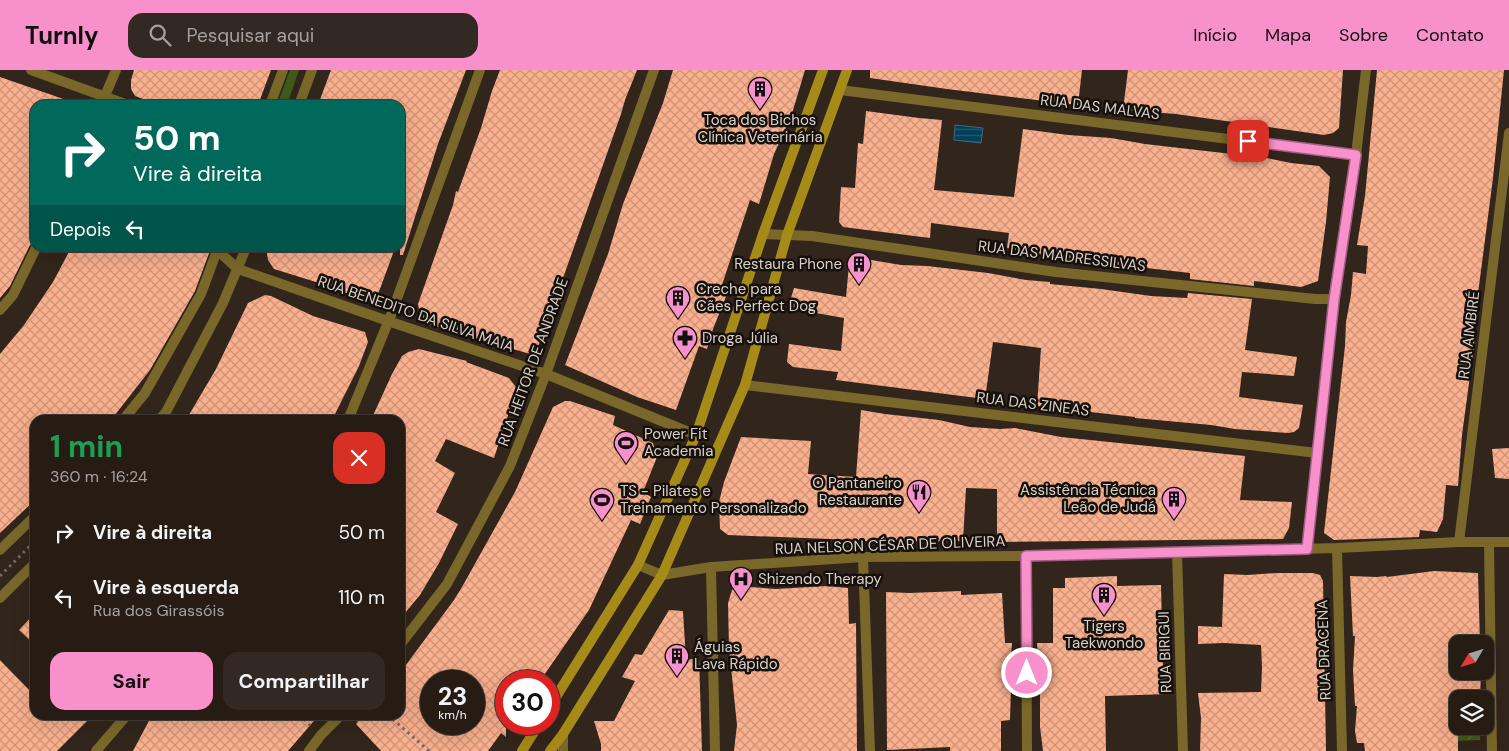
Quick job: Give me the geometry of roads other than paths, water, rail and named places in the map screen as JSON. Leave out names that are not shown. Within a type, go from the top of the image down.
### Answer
[{"type":"main road","points":[[560,690],[638,565],[696,435],[763,234],[823,70]]},
{"type":"main road","points":[[550,751],[563,734],[662,575],[745,385],[786,234],[847,70]]},
{"type":"main road","points":[[522,751],[532,735]]},
{"type":"street","points":[[31,70],[101,100]]},
{"type":"street","points":[[103,100],[116,70]]},
{"type":"street","points":[[272,100],[283,70]]},
{"type":"street","points":[[302,100],[312,70]]},
{"type":"street","points":[[350,415],[388,321],[480,70]]},
{"type":"street","name":"RUA HEITOR DE ANDRADE","points":[[405,639],[448,584],[510,466],[546,374],[654,70]]},
{"type":"street","points":[[1307,549],[1334,300],[1356,155],[1366,70]]},
{"type":"street","name":"RUA DAS MALVAS","points":[[840,90],[1356,155]]},
{"type":"street","name":"RUA AIMBIRÉ","points":[[1459,542],[1509,133]]},
{"type":"street","name":"RUA DAS MADRESSILVAS","points":[[763,234],[812,236],[1056,272],[1334,300]]},
{"type":"street","points":[[0,310],[13,295],[34,252]]},
{"type":"street","points":[[128,415],[145,393],[201,294],[216,252]]},
{"type":"street","points":[[220,252],[238,269]]},
{"type":"street","points":[[163,415],[223,304],[244,252]]},
{"type":"street","name":"RUA BENEDITO DA SILVA MAIA","points":[[238,269],[546,374],[696,435]]},
{"type":"street","name":"RUA DAS ZINEAS","points":[[745,385],[1318,452]]},
{"type":"street","points":[[0,550],[30,521]]},
{"type":"street","points":[[1490,542],[1492,751]]},
{"type":"street","name":"RUA NELSON CÉSAR DE OLIVEIRA","points":[[662,575],[711,566],[863,557],[1026,556],[1509,542]]},
{"type":"street","name":"RUA DRACENA","points":[[1336,548],[1342,751]]},
{"type":"street","name":"RUA BIRIGUI","points":[[1178,552],[1183,751]]},
{"type":"street","points":[[1026,556],[1027,751]]},
{"type":"street","points":[[863,557],[870,751]]},
{"type":"street","points":[[638,565],[662,575]]},
{"type":"street","points":[[711,566],[715,751]]},
{"type":"street","points":[[0,598],[30,568]]},
{"type":"street","points":[[96,751],[123,720]]},
{"type":"street","points":[[309,751],[336,720]]},
{"type":"street","points":[[563,734],[563,751]]},
{"type":"water","points":[[955,125],[983,128],[981,143],[954,140]]},
{"type":"place","name":"Toca dos Bichos Clínica Veterinária","points":[[760,110]]},
{"type":"place","name":"Restaura Phone","points":[[859,285]]},
{"type":"place","name":"Creche para Cães Perfect Dog","points":[[678,319]]},
{"type":"place","name":"Droga Júlia","points":[[685,359]]},
{"type":"place","name":"Power Fit Academia","points":[[626,464]]},
{"type":"place","name":"O Pantaneiro Restaurante","points":[[919,513]]},
{"type":"place","name":"Assistência Técnica Leão de Judá","points":[[1174,520]]},
{"type":"place","name":"TS - Pilates e Treinamento Personalizado","points":[[602,521]]},
{"type":"place","name":"Shizendo Therapy","points":[[741,600]]},
{"type":"place","name":"Tigers Taekwondo","points":[[1104,616]]},
{"type":"place","name":"Águias Lava Rápido","points":[[677,677]]}]
